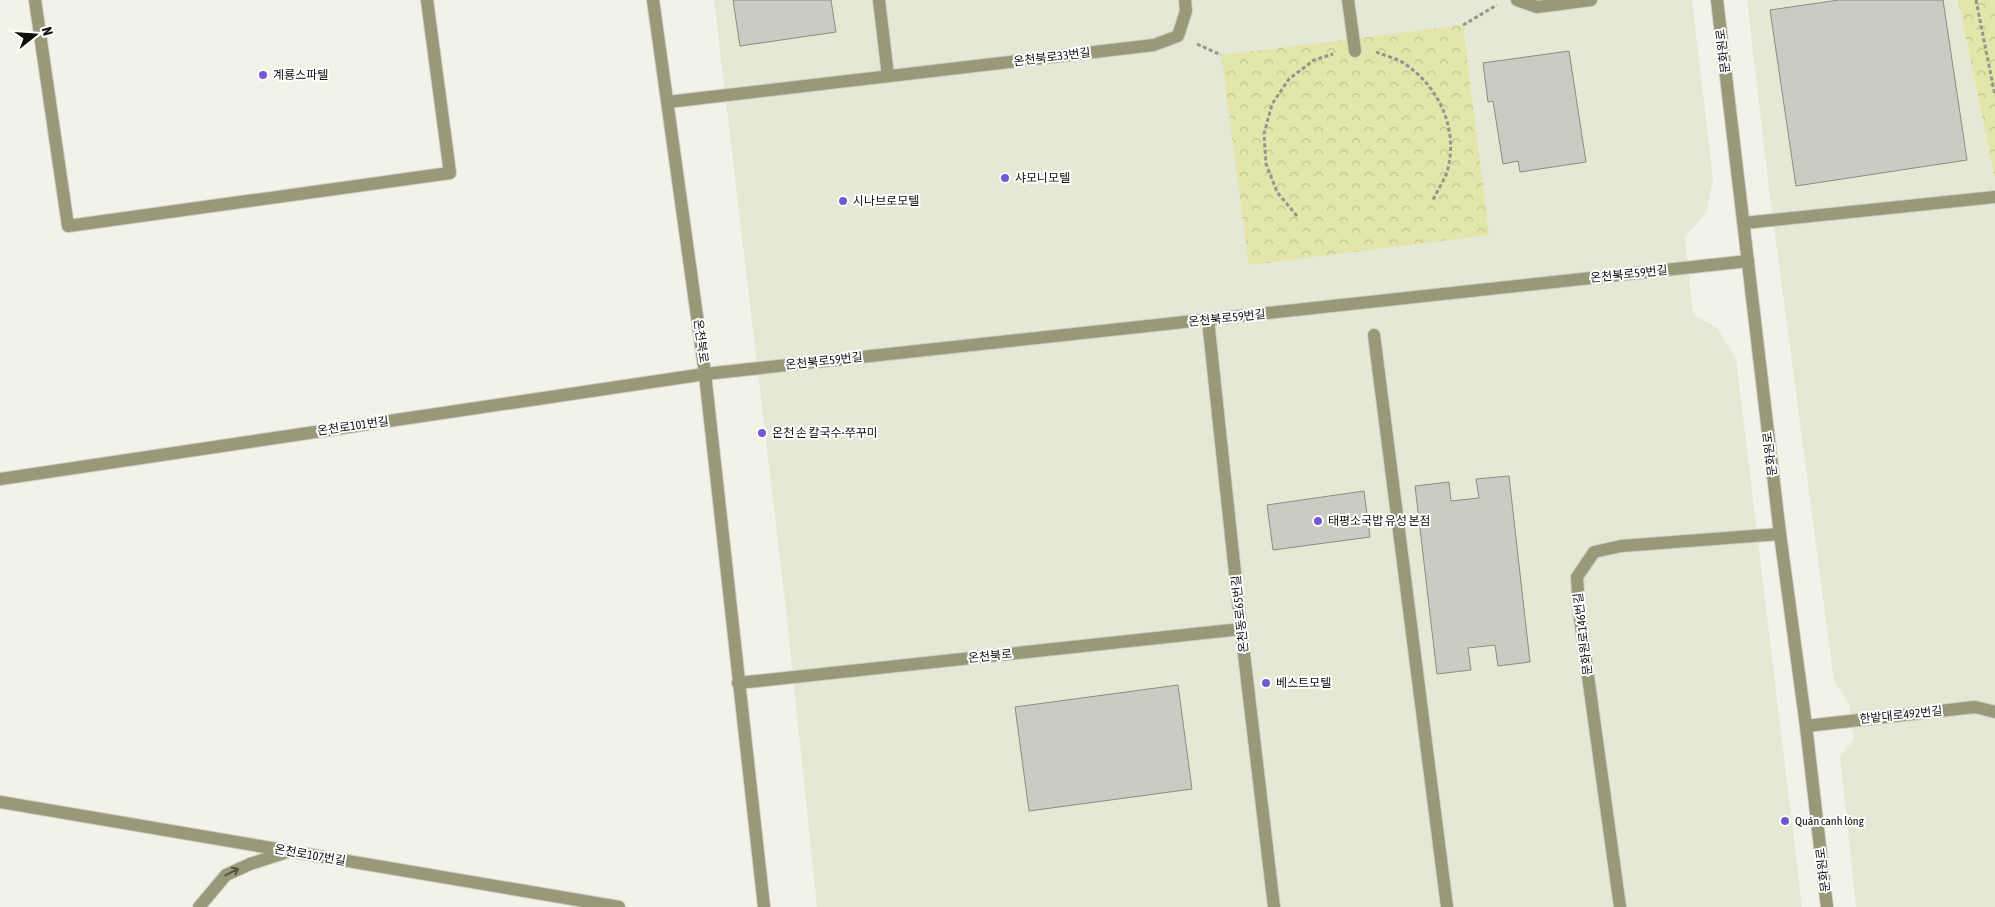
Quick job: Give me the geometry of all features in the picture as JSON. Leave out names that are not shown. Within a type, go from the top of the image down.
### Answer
[{"type":"street","points":[[34,0],[68,226],[450,172],[427,0]]},
{"type":"street","name":"온천북로","points":[[653,0],[705,374],[764,907]]},
{"type":"street","points":[[879,0],[888,76]]},
{"type":"street","name":"온천북로33번길","points":[[668,102],[1154,45],[1178,36],[1186,10],[1185,0]]},
{"type":"street","points":[[1348,0],[1355,51]]},
{"type":"street","points":[[1517,0],[1537,7],[1591,0]]},
{"type":"street","name":"문화원로","points":[[1717,0],[1780,534],[1806,726],[1827,907]]},
{"type":"street","points":[[1744,223],[1995,197]]},
{"type":"street","name":"온천북로59번길","points":[[705,374],[1748,261]]},
{"type":"street","name":"온천동로65번길","points":[[1208,320],[1241,629],[1274,907]]},
{"type":"street","points":[[1374,336],[1447,907]]},
{"type":"street","name":"온천로101번길","points":[[0,479],[705,374]]},
{"type":"street","name":"문화원로146번길","points":[[1620,907],[1579,611],[1577,577],[1594,552],[1621,546],[1780,534]]},
{"type":"street","name":"온천북로","points":[[738,683],[1241,629]]},
{"type":"street","name":"한밭대로492번길","points":[[1806,726],[1975,707],[1995,712]]},
{"type":"street","name":"온천로107번길","points":[[0,802],[619,907]]},
{"type":"street","points":[[199,907],[226,875],[250,864],[290,852]]},
{"type":"path","points":[[1976,0],[1995,96]]},
{"type":"path","points":[[1463,25],[1499,4]]},
{"type":"path","points":[[1297,216],[1277,192],[1266,164],[1264,134],[1272,104],[1289,79],[1314,60],[1343,51],[1374,52],[1404,62],[1428,83],[1445,110],[1451,141],[1447,173],[1433,200]]},
{"type":"shaded area","points":[[714,0],[1692,0],[1713,179],[1706,212],[1685,238],[1693,314],[1717,328],[1736,358],[1802,907],[817,907],[786,610]]},
{"type":"shaded area","points":[[1747,0],[1958,0],[1995,179],[1995,907],[1856,907],[1840,756],[1854,740],[1849,704],[1834,681],[1768,181]]},
{"type":"green space","points":[[1958,0],[1995,0],[1995,179]]},
{"type":"green space","points":[[1463,25],[1489,235],[1249,265],[1221,55]]},
{"type":"building","points":[[733,0],[831,0],[836,32],[740,46]]},
{"type":"building","points":[[1839,0],[1943,0],[1967,160],[1796,186],[1770,10]]},
{"type":"building","points":[[1569,51],[1586,162],[1520,172],[1518,161],[1503,164],[1493,101],[1488,102],[1483,63]]},
{"type":"building","points":[[1509,476],[1530,662],[1498,666],[1495,645],[1468,648],[1471,670],[1437,674],[1415,486],[1449,482],[1451,501],[1479,498],[1476,479]]},
{"type":"building","name":"태평소국밥 유성 본점","points":[[1364,491],[1370,537],[1273,550],[1267,505]]},
{"type":"building","points":[[1178,685],[1192,789],[1029,811],[1015,707]]},
{"type":"place","name":"계룡스파텔","points":[[263,75]]},
{"type":"place","name":"샤모니모텔","points":[[1005,178]]},
{"type":"place","name":"시나브로모텔","points":[[843,201]]},
{"type":"place","name":"온천 손 칼국수•쭈꾸미","points":[[762,433]]},
{"type":"place","name":"태평소국밥 유성 본점","points":[[1318,521]]},
{"type":"place","name":"베스트모텔","points":[[1266,683]]},
{"type":"place","name":"Quán canh lòng","points":[[1785,821]]}]
